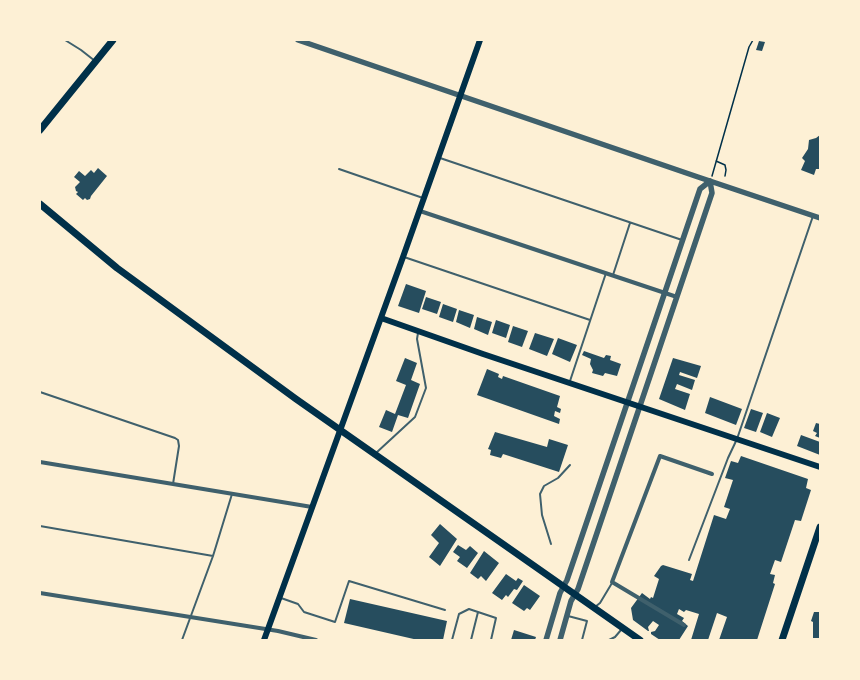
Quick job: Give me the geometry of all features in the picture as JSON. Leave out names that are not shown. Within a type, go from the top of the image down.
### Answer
[{"type":"main road","points":[[40,130],[113,40]]},
{"type":"main road","points":[[264,640],[420,211],[480,40]]},
{"type":"main road","points":[[40,204],[117,268],[296,399],[640,640]]},
{"type":"main road","points":[[381,318],[483,354],[820,467]]},
{"type":"main road","points":[[782,640],[820,527]]},
{"type":"street","points":[[298,40],[312,42],[460,95],[820,218]]},
{"type":"street","points":[[546,640],[560,593],[567,580],[700,189],[710,181]]},
{"type":"street","points":[[560,640],[571,601],[575,594],[640,406],[712,193],[710,181]]},
{"type":"street","points":[[420,211],[677,297]]},
{"type":"street","points":[[684,625],[612,582],[660,456],[712,474]]},
{"type":"street","points":[[40,462],[312,507]]},
{"type":"street","points":[[40,593],[268,630],[313,640]]},
{"type":"lane","points":[[65,40],[96,61]]},
{"type":"lane","points":[[438,158],[682,240]]},
{"type":"lane","points":[[339,169],[424,199]]},
{"type":"lane","points":[[689,560],[715,491],[737,439],[813,215]]},
{"type":"lane","points":[[613,276],[630,223]]},
{"type":"lane","points":[[403,257],[590,320]]},
{"type":"lane","points":[[569,382],[606,274]]},
{"type":"lane","points":[[376,454],[415,417],[426,388],[416,339],[418,331]]},
{"type":"lane","points":[[40,392],[178,440],[180,446],[173,484]]},
{"type":"lane","points":[[551,544],[542,514],[540,494],[544,486],[558,478],[570,465]]},
{"type":"lane","points":[[182,640],[213,556],[232,494]]},
{"type":"lane","points":[[40,526],[213,556]]},
{"type":"lane","points":[[280,597],[298,604],[304,612],[335,622],[349,580],[445,610]]},
{"type":"lane","points":[[594,608],[600,603],[612,582]]},
{"type":"lane","points":[[452,640],[459,614],[469,609],[496,618],[491,640]]},
{"type":"lane","points":[[470,640],[478,612]]},
{"type":"lane","points":[[567,616],[587,622],[582,640]]},
{"type":"lane","points":[[609,639],[615,637],[622,628]]},
{"type":"path","points":[[710,181],[749,47],[753,40]]},
{"type":"path","points":[[716,161],[725,165],[725,176]]},
{"type":"building","points":[[759,41],[765,42],[762,51],[756,50]]},
{"type":"building","points":[[820,135],[820,169],[816,169],[814,175],[801,170],[805,161],[802,158],[808,149],[809,140]]},
{"type":"building","points":[[98,168],[107,176],[90,199],[87,200],[85,198],[83,200],[76,194],[78,192],[76,191],[75,187],[80,182],[74,177],[79,171],[85,176],[91,170],[94,173]]},
{"type":"building","points":[[406,284],[426,291],[419,313],[398,306]]},
{"type":"building","points":[[426,297],[441,302],[437,314],[422,309]]},
{"type":"building","points":[[443,304],[457,309],[453,322],[439,317]]},
{"type":"building","points":[[459,310],[474,315],[470,328],[456,322]]},
{"type":"building","points":[[477,317],[492,322],[488,335],[474,329]]},
{"type":"building","points":[[496,320],[510,325],[506,338],[492,333]]},
{"type":"building","points":[[513,326],[528,331],[522,347],[508,342]]},
{"type":"building","points":[[535,333],[554,339],[547,356],[529,349]]},
{"type":"building","points":[[558,338],[577,345],[570,362],[552,354]]},
{"type":"building","points":[[584,351],[604,358],[606,355],[611,356],[610,360],[621,364],[617,376],[605,373],[603,376],[592,373],[593,370],[590,364],[591,359],[582,355]]},
{"type":"building","points":[[405,358],[417,363],[411,380],[420,384],[408,418],[398,415],[392,432],[379,427],[386,410],[395,414],[406,385],[396,381]]},
{"type":"building","points":[[673,358],[701,366],[697,378],[680,372],[679,375],[695,380],[692,390],[677,384],[675,389],[690,394],[685,410],[659,399]]},
{"type":"building","points":[[487,369],[499,374],[498,377],[502,379],[503,376],[560,396],[557,407],[561,409],[560,413],[555,411],[554,416],[560,419],[559,424],[477,395]]},
{"type":"building","points":[[710,397],[742,409],[736,425],[705,413]]},
{"type":"building","points":[[751,409],[763,413],[756,432],[744,428]]},
{"type":"building","points":[[767,413],[780,418],[772,437],[760,432]]},
{"type":"building","points":[[816,423],[820,424],[820,438],[815,436],[817,433],[813,431]]},
{"type":"building","points":[[495,432],[547,447],[549,439],[568,445],[559,472],[503,454],[501,458],[490,455],[491,450],[488,449]]},
{"type":"building","points":[[801,435],[820,442],[820,455],[797,446]]},
{"type":"building","points":[[741,456],[808,479],[806,488],[811,490],[801,521],[795,520],[781,562],[775,560],[770,574],[775,575],[773,583],[775,584],[757,640],[719,640],[727,617],[717,613],[708,640],[691,640],[699,614],[686,610],[684,612],[679,609],[677,614],[684,618],[682,621],[688,626],[679,640],[660,640],[651,634],[651,632],[655,631],[659,625],[653,621],[648,627],[648,631],[633,620],[631,608],[642,593],[650,599],[651,597],[653,598],[659,579],[654,576],[663,565],[692,574],[690,580],[693,581],[714,515],[726,519],[730,509],[724,507],[733,480],[725,478],[731,461],[738,463]]},
{"type":"building","points":[[440,524],[457,539],[440,566],[429,557],[439,543],[431,535]]},
{"type":"building","points":[[458,545],[466,550],[470,546],[478,553],[467,568],[457,561],[460,557],[453,552]]},
{"type":"building","points":[[484,551],[499,563],[486,581],[481,576],[478,579],[470,573]]},
{"type":"building","points":[[506,574],[516,581],[518,578],[523,581],[517,590],[514,589],[508,597],[506,595],[502,600],[492,593]]},
{"type":"building","points":[[524,585],[540,596],[530,610],[527,608],[524,611],[512,603]]},
{"type":"building","points":[[350,599],[447,621],[443,640],[418,640],[344,623]]},
{"type":"building","points":[[814,612],[820,612],[820,638],[813,638],[813,622],[811,621]]},
{"type":"building","points":[[514,630],[536,637],[535,640],[511,640]]}]
